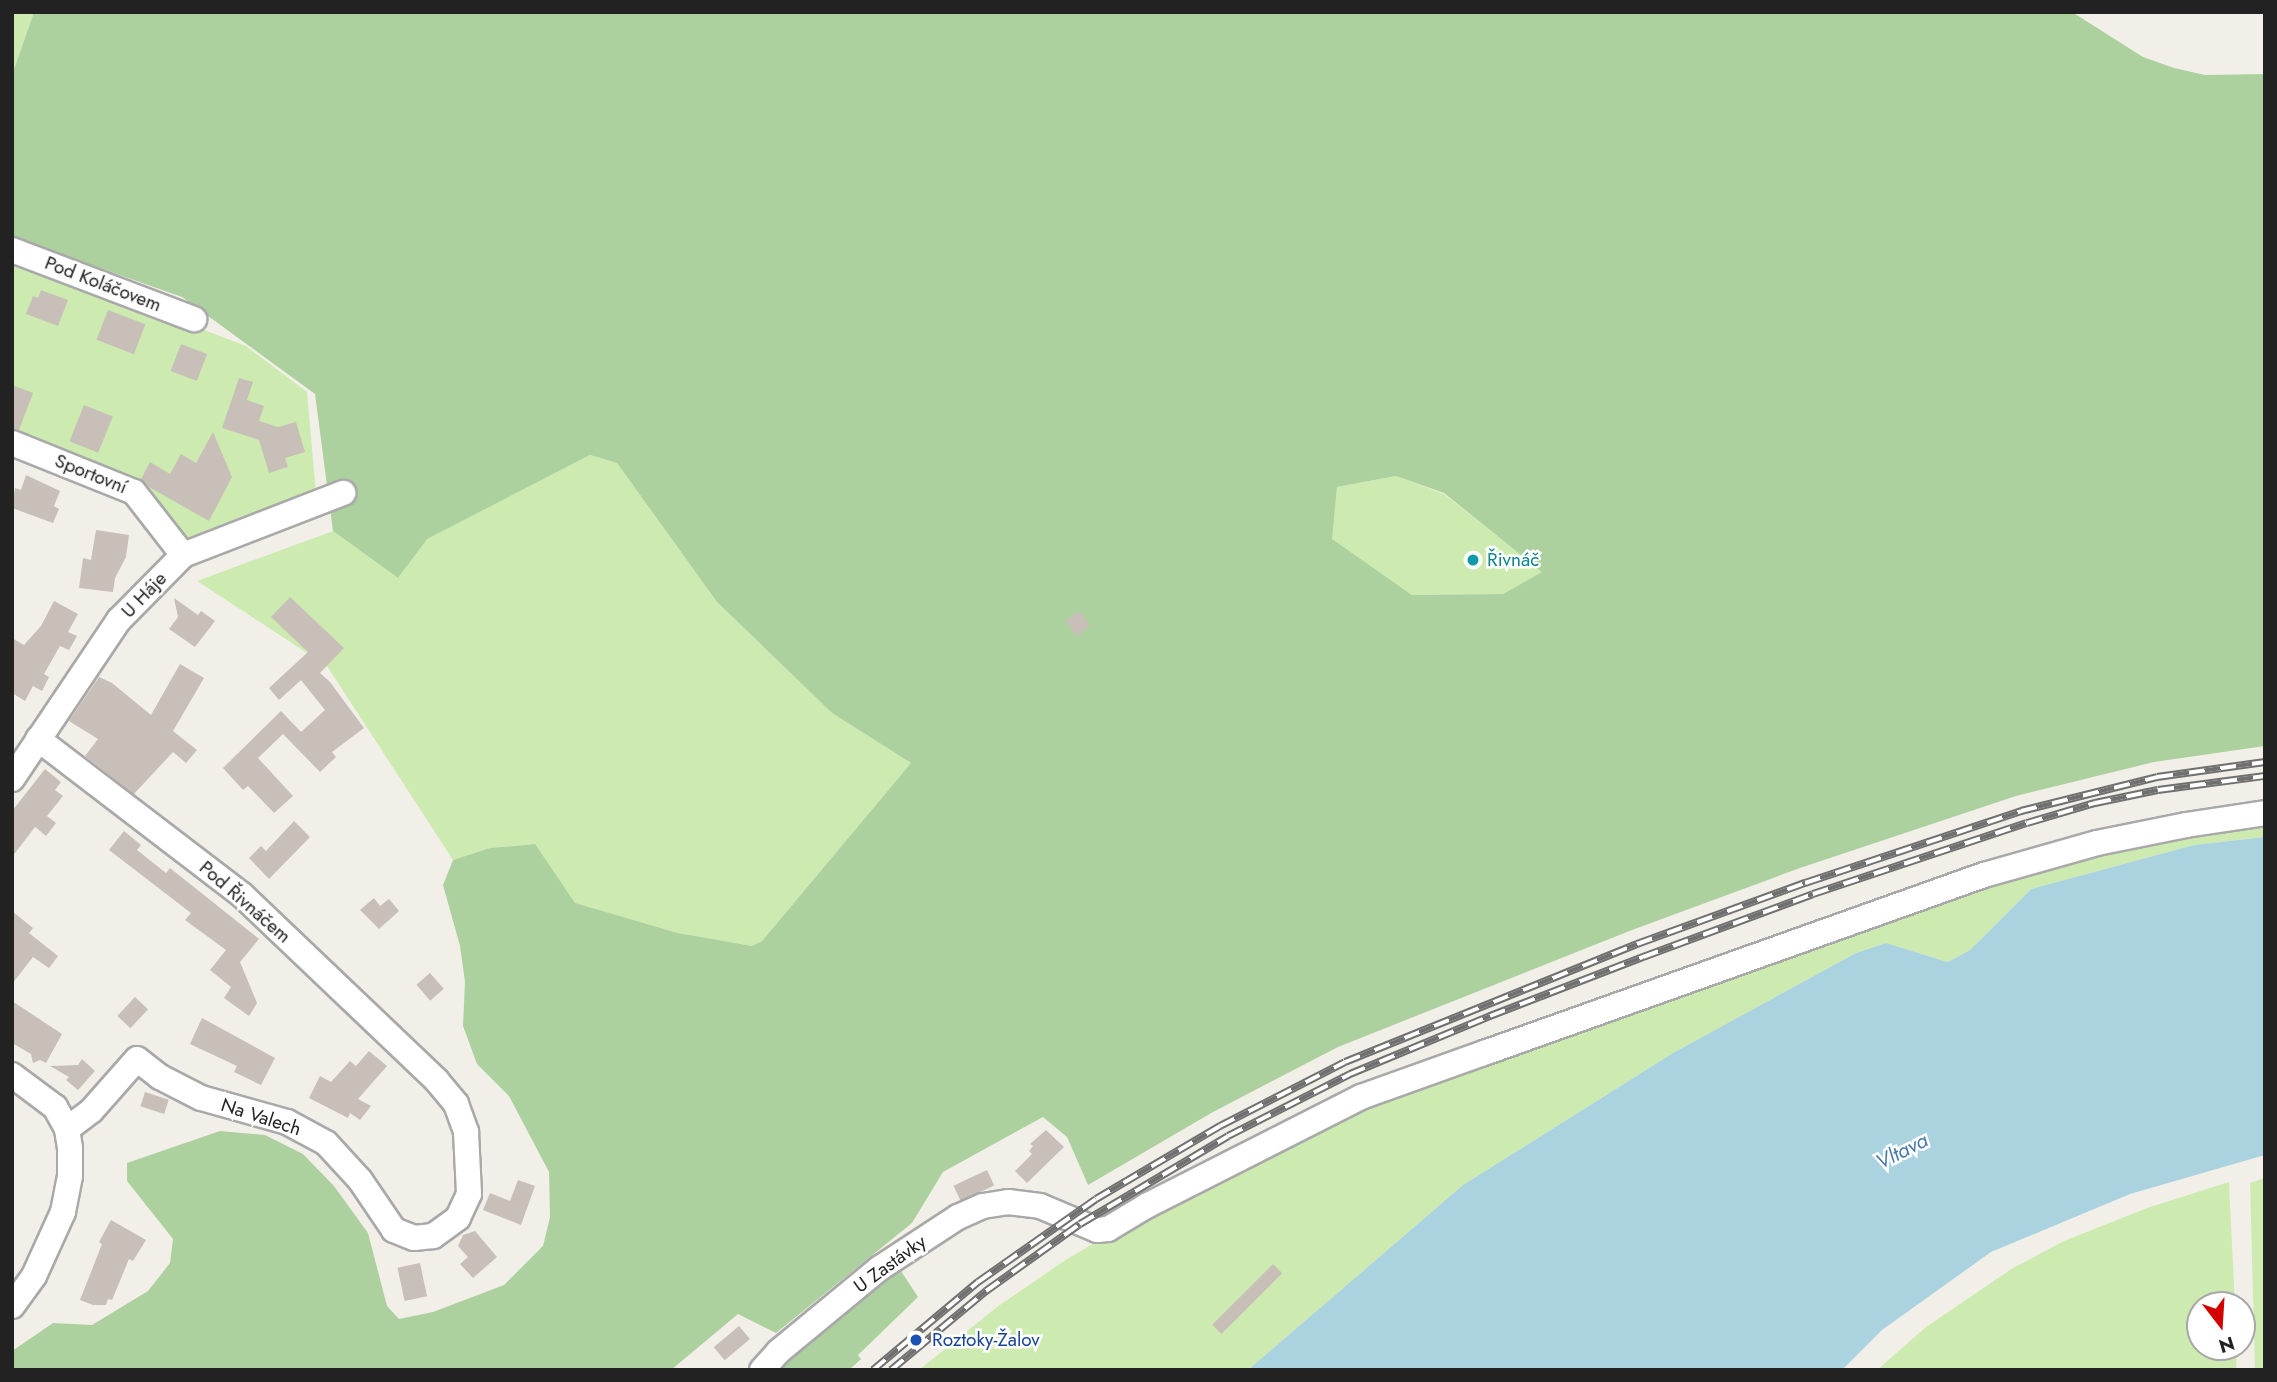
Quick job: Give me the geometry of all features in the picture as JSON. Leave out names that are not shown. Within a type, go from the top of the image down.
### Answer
[{"type":"street","name":"Pod Koláčovem","points":[[12,250],[194,319]]},
{"type":"street","name":"Sportovní","points":[[12,443],[134,492],[183,555]]},
{"type":"street","name":"U Háje","points":[[12,779],[119,620],[183,555],[343,493]]},
{"type":"street","name":"Pod Řivnáčem","points":[[38,739],[242,895],[437,1081]]},
{"type":"street","name":"U Zastávky","points":[[762,1370],[778,1352],[880,1268],[958,1217],[983,1206],[1008,1202],[1040,1206],[1097,1230],[1108,1229],[1160,1199],[1360,1097],[1984,875],[2097,843],[2265,813]]},
{"type":"street","name":"Na Valech","points":[[67,1129],[91,1111],[137,1059],[160,1077],[201,1098],[262,1114],[307,1131],[339,1155],[394,1230],[414,1238],[433,1236],[449,1226],[466,1206],[469,1194],[466,1132],[456,1104],[437,1081]]},
{"type":"street","points":[[12,1075],[55,1107],[67,1129],[71,1177],[63,1212],[34,1276],[12,1306]]},
{"type":"green space","points":[[12,12],[34,12],[12,75]]},
{"type":"green space","points":[[34,12],[2072,12],[2143,57],[2174,68],[2205,75],[2265,74],[2265,746],[2154,762],[2016,796],[1800,868],[1632,930],[1338,1047],[1213,1112],[1088,1185],[1067,1137],[1043,1117],[943,1172],[912,1223],[776,1333],[738,1314],[671,1370],[12,1370],[12,1351],[53,1323],[92,1325],[148,1291],[170,1263],[173,1239],[127,1181],[127,1163],[220,1131],[265,1135],[303,1154],[334,1186],[368,1233],[387,1306],[399,1319],[433,1312],[504,1285],[543,1246],[550,1217],[549,1172],[509,1096],[477,1064],[463,1026],[465,982],[460,946],[443,885],[453,860],[490,848],[535,844],[575,903],[678,933],[752,946],[762,941],[911,763],[832,713],[717,602],[617,463],[590,455],[427,539],[398,578],[333,531],[315,394],[182,297],[12,237],[12,75]],"holes":[[[1396,476],[1444,493],[1542,572],[1503,594],[1412,595],[1332,539],[1337,487]]]},
{"type":"green space","points":[[12,257],[246,346],[307,392],[316,493],[179,542],[125,478],[12,435]]},
{"type":"green space","points":[[590,455],[617,463],[717,602],[832,713],[911,763],[762,941],[752,946],[678,933],[574,903],[534,844],[490,848],[453,860],[327,666],[197,581],[333,531],[398,578],[426,539]]},
{"type":"green space","points":[[1396,476],[1444,494],[1543,572],[1503,594],[1412,595],[1331,539],[1337,487]]},
{"type":"green space","points":[[2265,817],[2265,837],[2194,845],[2031,889],[1970,950],[1948,962],[1886,943],[1856,953],[1673,1053],[1463,1185],[1248,1370],[919,1370],[997,1307],[1067,1259],[1358,1089],[1494,1034],[1539,1035],[2099,847]]},
{"type":"green space","points":[[2265,1178],[2265,1370],[2255,1370],[2256,1291],[2253,1291],[2250,1183]]},
{"type":"green space","points":[[2229,1182],[2234,1291],[2186,1291],[2186,1361],[2236,1361],[2236,1370],[1877,1370],[1926,1327],[2013,1268],[2064,1241],[2147,1208]]},
{"type":"green space","points":[[899,1268],[918,1297],[858,1355],[861,1359],[849,1370],[777,1370],[818,1331]]},
{"type":"water","name":"Vltava","points":[[2265,837],[2265,1155],[2130,1194],[1991,1252],[1882,1330],[1842,1370],[1248,1370],[1463,1185],[1673,1053],[1856,953],[1886,943],[1948,962],[1970,950],[2031,889],[2194,845]]},
{"type":"building","points":[[41,290],[68,300],[58,326],[26,314],[33,296],[38,298]]},
{"type":"building","points":[[108,310],[145,324],[134,354],[97,340]]},
{"type":"building","points":[[181,344],[207,354],[197,381],[171,371]]},
{"type":"building","points":[[239,378],[253,382],[247,400],[264,406],[259,421],[278,427],[296,422],[305,452],[285,458],[288,467],[269,473],[259,440],[222,428]]},
{"type":"building","points":[[12,385],[33,393],[19,430],[12,428]]},
{"type":"building","points":[[84,405],[113,417],[98,453],[69,441]]},
{"type":"building","points":[[213,432],[232,477],[209,521],[149,487],[141,479],[150,462],[170,474],[181,454],[196,463]]},
{"type":"building","points":[[26,475],[60,491],[54,506],[59,509],[53,523],[12,508],[15,488],[21,490]]},
{"type":"building","points":[[96,530],[129,535],[126,557],[115,578],[113,592],[79,588],[83,558],[91,560]]},
{"type":"building","points":[[290,597],[344,648],[320,673],[330,682],[364,728],[332,752],[336,757],[320,772],[283,734],[258,758],[293,796],[274,813],[248,786],[243,790],[223,768],[281,711],[301,732],[325,710],[301,680],[279,700],[269,688],[308,652],[271,617]]},
{"type":"building","points":[[174,598],[198,615],[201,611],[215,621],[195,647],[169,629],[178,617]]},
{"type":"building","points":[[54,601],[78,614],[68,632],[77,636],[69,650],[60,646],[44,674],[49,677],[42,691],[33,686],[25,701],[12,693],[12,638],[24,645],[41,626]]},
{"type":"building","points":[[1079,611],[1090,625],[1077,636],[1066,621]]},
{"type":"building","points":[[180,664],[204,678],[173,731],[197,750],[186,763],[173,752],[134,794],[85,756],[98,739],[69,721],[99,677],[112,683],[151,715]]},
{"type":"building","points":[[45,769],[61,782],[55,790],[63,796],[47,816],[56,823],[46,836],[35,827],[12,857],[12,811]]},
{"type":"building","points":[[294,821],[310,837],[269,879],[249,858],[261,846],[266,851]]},
{"type":"building","points":[[124,831],[141,845],[137,850],[166,873],[170,868],[259,939],[240,962],[257,1003],[249,1016],[224,998],[231,987],[210,970],[226,950],[185,920],[191,913],[109,850]]},
{"type":"building","points":[[374,898],[380,906],[389,899],[399,911],[379,929],[360,910]]},
{"type":"building","points":[[12,911],[33,928],[29,933],[58,956],[49,968],[33,957],[12,984]]},
{"type":"building","points":[[430,973],[444,989],[430,1001],[416,985]]},
{"type":"building","points":[[135,997],[148,1009],[130,1028],[117,1016]]},
{"type":"building","points":[[12,1001],[62,1034],[46,1063],[40,1060],[33,1063],[31,1054],[12,1043]]},
{"type":"building","points":[[202,1018],[275,1058],[261,1085],[234,1072],[237,1066],[190,1044]]},
{"type":"building","points":[[369,1051],[387,1066],[358,1099],[371,1106],[360,1120],[350,1113],[348,1118],[309,1098],[320,1076],[331,1082],[350,1061],[356,1066]]},
{"type":"building","points":[[82,1059],[95,1071],[78,1090],[66,1080],[69,1077],[50,1066],[78,1065]]},
{"type":"building","points":[[145,1092],[169,1100],[164,1114],[140,1106]]},
{"type":"building","points":[[1046,1130],[1064,1147],[1027,1183],[1015,1171],[1032,1154],[1029,1151],[1033,1146],[1030,1144]]},
{"type":"building","points":[[987,1170],[994,1185],[961,1201],[953,1186]]},
{"type":"building","points":[[518,1180],[535,1186],[521,1225],[483,1210],[490,1193],[510,1201]]},
{"type":"building","points":[[111,1220],[146,1240],[133,1261],[129,1259],[112,1300],[108,1299],[106,1305],[93,1305],[80,1300],[102,1244],[99,1242]]},
{"type":"building","points":[[475,1231],[497,1257],[473,1278],[460,1264],[468,1257],[458,1246],[463,1235]]},
{"type":"building","points":[[420,1263],[427,1296],[405,1301],[398,1268]]},
{"type":"building","points":[[1273,1264],[1282,1273],[1221,1334],[1212,1325]]},
{"type":"building","points":[[739,1326],[750,1339],[725,1360],[714,1347]]},
{"type":"railway","points":[[873,1370],[978,1282],[1096,1199],[1220,1126],[1345,1062],[1637,944],[1805,883],[2021,811],[2157,777],[2265,762]]},
{"type":"railway","points":[[891,1370],[986,1291],[1080,1224],[1228,1136],[1350,1074],[1643,957],[1813,894],[2027,823],[2095,803],[2158,790],[2265,776]]},
{"type":"place","name":"Řivnáč","points":[[1473,560]]},
{"type":"place","name":"Roztoky-Žalov","points":[[916,1340]]}]
